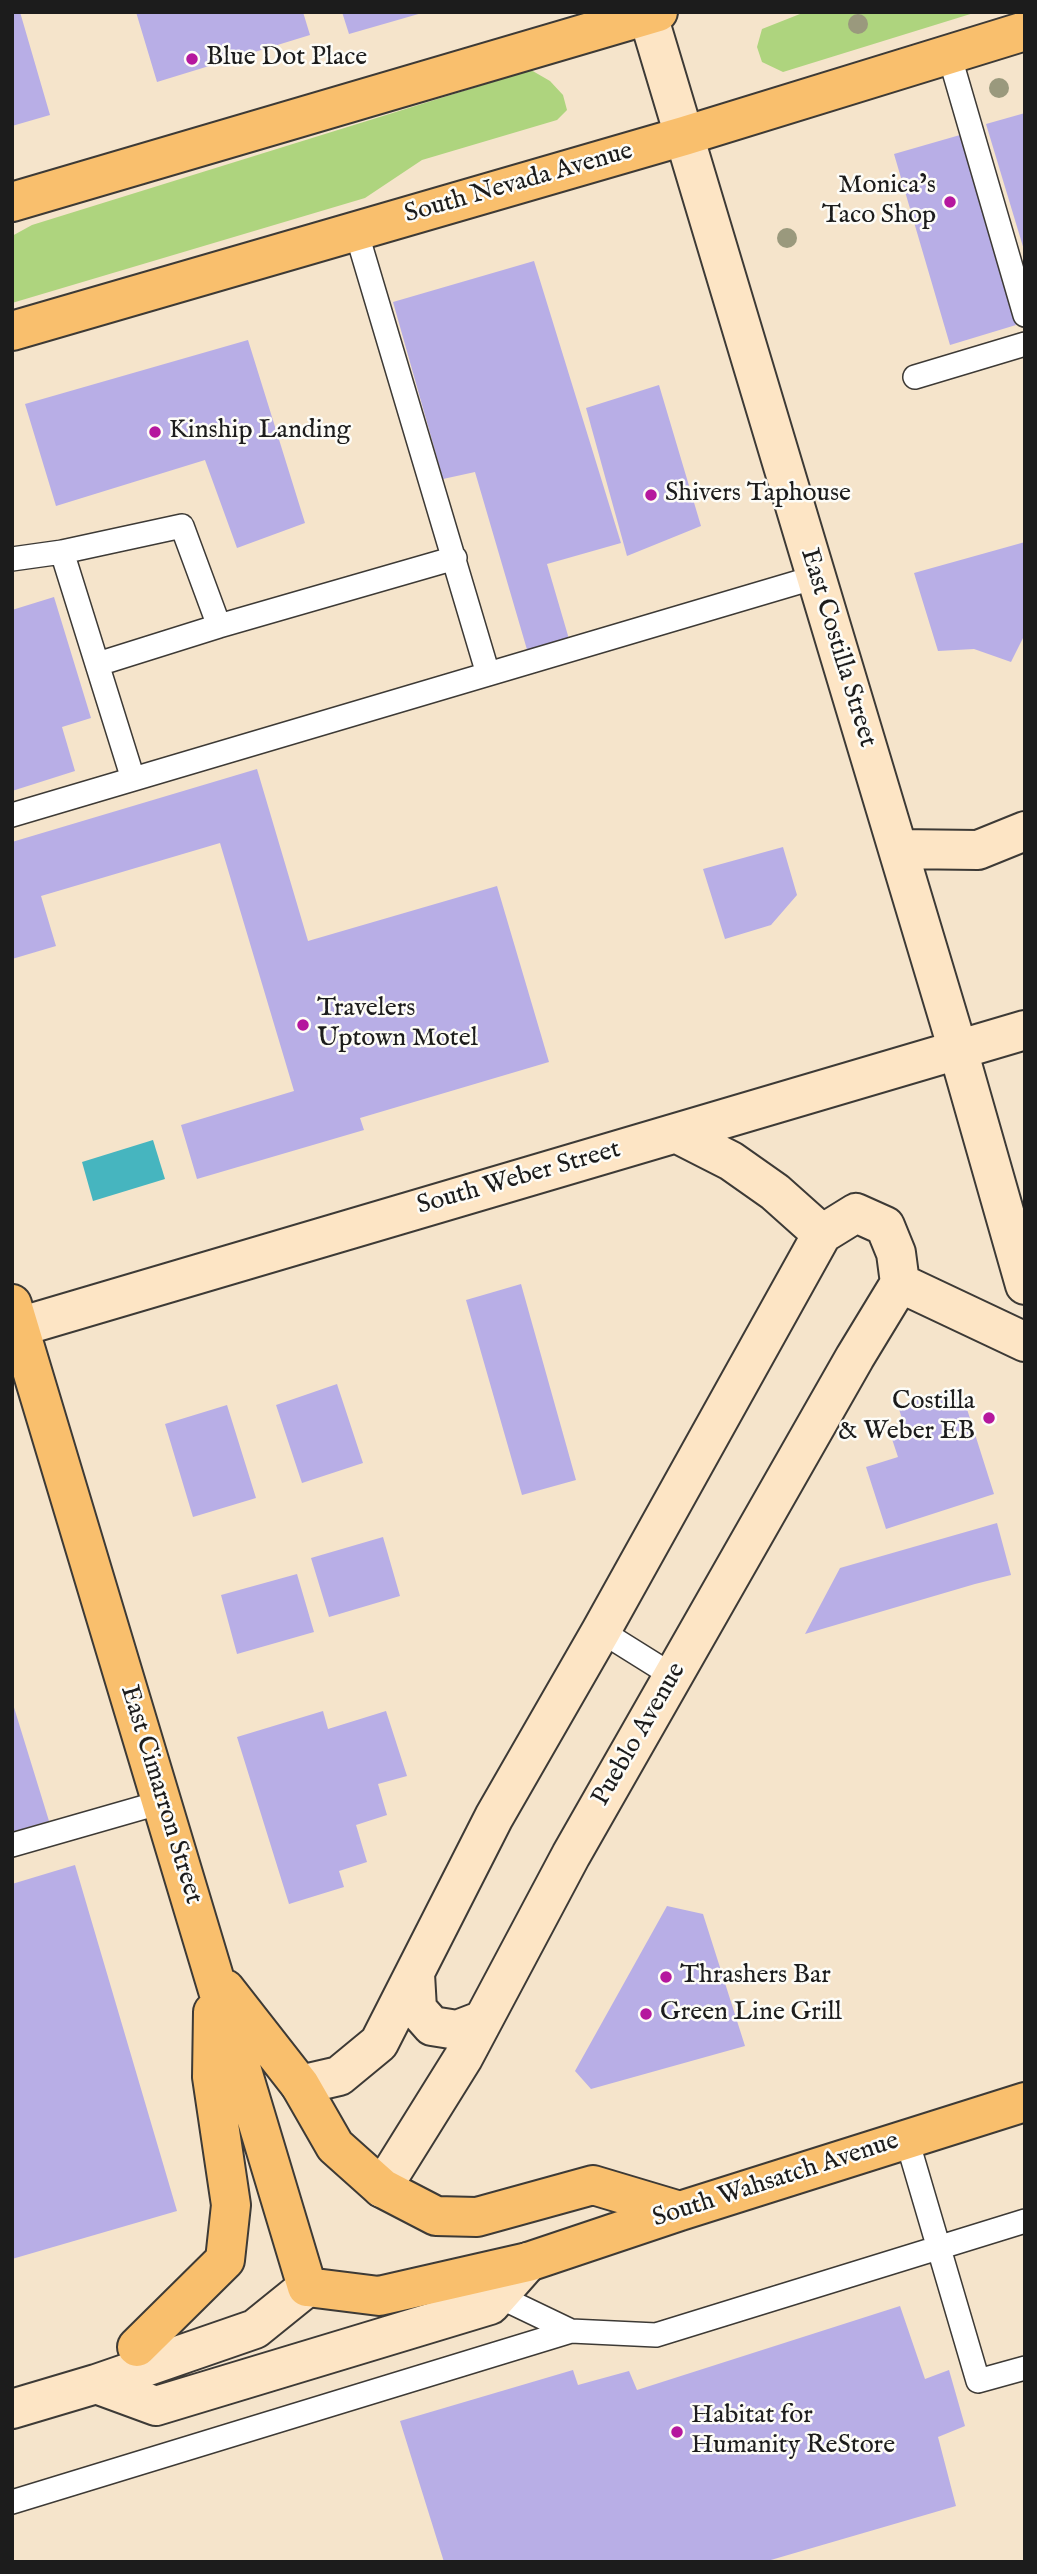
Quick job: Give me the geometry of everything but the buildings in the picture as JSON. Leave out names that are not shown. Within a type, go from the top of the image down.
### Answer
[{"type":"main road","points":[[12,202],[651,13]]},
{"type":"main road","name":"South Nevada Avenue","points":[[12,331],[684,136],[1025,31]]},
{"type":"main road","name":"East Cimarron Street","points":[[15,1320],[307,2287]]},
{"type":"main road","points":[[214,1975],[300,2085],[334,2146],[382,2188],[436,2216],[477,2217],[593,2185],[680,2211]]},
{"type":"main road","points":[[137,2347],[225,2260],[231,2205],[212,2077],[214,1975]]},
{"type":"main road","name":"South Wahsatch Avenue","points":[[528,2262],[1025,2102]]},
{"type":"main road","points":[[307,2287],[469,2249],[528,2262]]},
{"type":"street","name":"East Costilla Street","points":[[651,13],[684,136],[958,1050],[1025,1285]]},
{"type":"street","points":[[898,849],[978,850],[1025,831]]},
{"type":"street","name":"South Weber Street","points":[[15,1320],[676,1133],[1025,1030]]},
{"type":"street","points":[[676,1133],[731,1161],[753,1176],[822,1234]]},
{"type":"street","points":[[300,2085],[339,2076],[379,2043],[494,1817],[822,1234],[856,1213],[885,1226],[896,1253],[900,1283],[1025,1342]]},
{"type":"street","name":"Pueblo Avenue","points":[[382,2188],[463,2059],[571,1855],[855,1357],[900,1283]]},
{"type":"street","points":[[415,1975],[417,2009],[432,2026],[457,2030],[483,2020]]},
{"type":"street","points":[[96,2384],[156,2406],[490,2305],[528,2262]]},
{"type":"street","points":[[96,2384],[137,2347],[307,2287]]},
{"type":"street","points":[[12,2410],[254,2329],[307,2287]]},
{"type":"lane","points":[[949,54],[1025,315]]},
{"type":"lane","points":[[356,231],[488,674]]},
{"type":"lane","points":[[915,377],[1025,344]]},
{"type":"lane","points":[[12,559],[62,552],[182,526],[219,626]]},
{"type":"lane","points":[[62,552],[133,779]]},
{"type":"lane","points":[[97,664],[455,558]]},
{"type":"lane","points":[[12,815],[816,577]]},
{"type":"lane","points":[[601,1631],[673,1676]]},
{"type":"lane","points":[[12,1845],[162,1802]]},
{"type":"lane","points":[[907,2140],[978,2381],[1025,2368]]},
{"type":"lane","points":[[12,2502],[571,2331],[656,2335],[1025,2221]]},
{"type":"lane","points":[[498,2296],[571,2331]]},
{"type":"green space","points":[[805,12],[977,12],[783,72],[762,62],[757,47],[762,29]]},
{"type":"green space","points":[[531,70],[550,81],[563,95],[567,110],[557,120],[422,160],[365,198],[12,303],[12,236],[32,225]]},
{"type":"water","points":[[153,1140],[165,1179],[93,1201],[82,1162]]},
{"type":"place","name":"Blue Dot Place","points":[[192,59]]},
{"type":"place","name":"Monica’s Taco Shop","points":[[950,202]]},
{"type":"place","name":"Kinship Landing","points":[[155,432]]},
{"type":"place","name":"Shivers Taphouse","points":[[651,495]]},
{"type":"place","name":"Travelers Uptown Motel","points":[[303,1025]]},
{"type":"place","name":"Costilla & Weber EB","points":[[989,1418]]},
{"type":"place","name":"Thrashers Bar","points":[[666,1977]]},
{"type":"place","name":"Green Line Grill","points":[[646,2014]]},
{"type":"place","name":"Habitat for Humanity ReStore","points":[[677,2432]]}]
